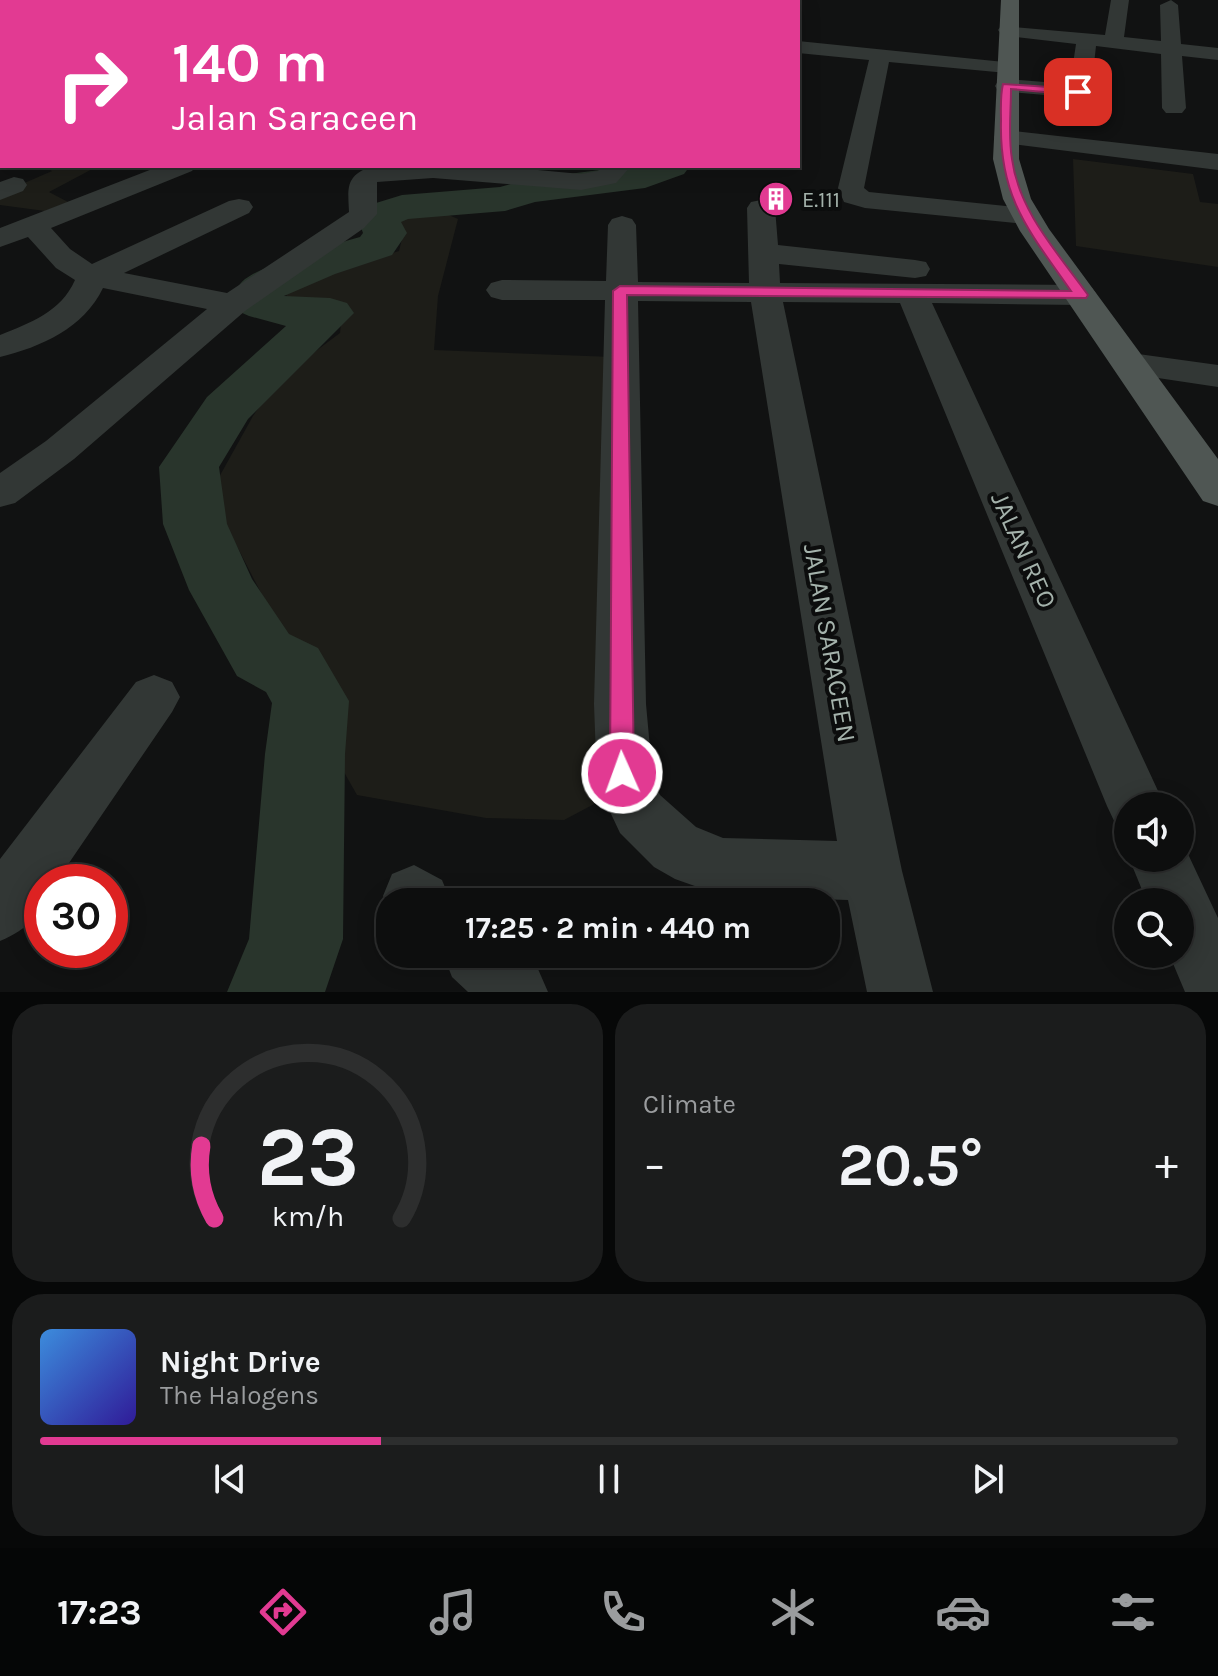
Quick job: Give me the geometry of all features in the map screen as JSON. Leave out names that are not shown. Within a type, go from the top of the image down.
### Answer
[{"type":"main road","points":[[1009,15],[1006,159],[1013,188],[1025,216],[1131,364],[1207,460],[1218,491]]},
{"type":"street","points":[[1114,42],[1120,0]]},
{"type":"street","points":[[1169,5],[1174,108]]},
{"type":"street","points":[[1009,15],[1087,39],[1218,54]]},
{"type":"street","points":[[800,47],[880,55],[1080,91],[1087,39]]},
{"type":"street","points":[[880,55],[851,188],[854,196],[865,200],[1025,216]]},
{"type":"street","points":[[1006,137],[1218,162]]},
{"type":"street","points":[[0,266],[44,238],[179,168]]},
{"type":"street","points":[[0,493],[103,415],[233,304],[362,216],[365,178],[381,171],[397,170],[511,171],[584,187],[607,177],[616,168]]},
{"type":"street","points":[[0,347],[65,319],[82,298],[92,276],[239,207]]},
{"type":"street","points":[[622,225],[620,704],[622,773],[629,796],[651,826],[675,847],[696,859],[723,867],[872,871]]},
{"type":"street","points":[[0,238],[44,238],[81,273],[233,304]]},
{"type":"street","points":[[502,290],[620,291],[763,251],[1076,288]]},
{"type":"street","points":[[763,251],[912,294],[1076,288]]},
{"type":"street","name":"JALAN SARACEEN","points":[[763,251],[872,871],[900,992]]},
{"type":"street","name":"JALAN REO","points":[[912,294],[1130,792]]},
{"type":"street","points":[[1131,364],[1218,376]]},
{"type":"street","points":[[0,910],[154,697]]},
{"type":"street","points":[[1194,938],[1218,992]]},
{"type":"street","points":[[490,968],[515,992]]},
{"type":"shaded area","points":[[1073,159],[1193,174],[1200,202],[1218,204],[1218,267],[1076,246]]},
{"type":"shaded area","points":[[46,168],[94,168],[49,192],[68,202],[45,211],[0,205],[0,185],[13,188],[52,171]]},
{"type":"shaded area","points":[[442,212],[458,219],[438,296],[434,350],[613,357],[615,666],[598,802],[564,820],[486,818],[357,795],[340,765],[334,721],[274,618],[227,527],[213,488],[253,416],[281,377],[340,333],[342,314],[311,314],[284,304],[288,290],[314,277],[399,251],[402,239],[392,224],[409,216]]},
{"type":"waterway","points":[[276,992],[296,939],[305,754],[311,701],[292,670],[263,655],[223,590],[195,524],[189,467],[227,409],[330,313],[275,309],[257,302],[260,290],[319,264],[376,246],[385,233],[378,216],[402,207],[505,199],[528,191],[645,176],[666,168]]},
{"type":"place","name":"E.111","points":[[776,199]]},
{"type":"route","points":[[622,773],[620,291],[1081,295],[1025,216],[1013,188],[1006,159],[1006,86],[1078,92]]}]
